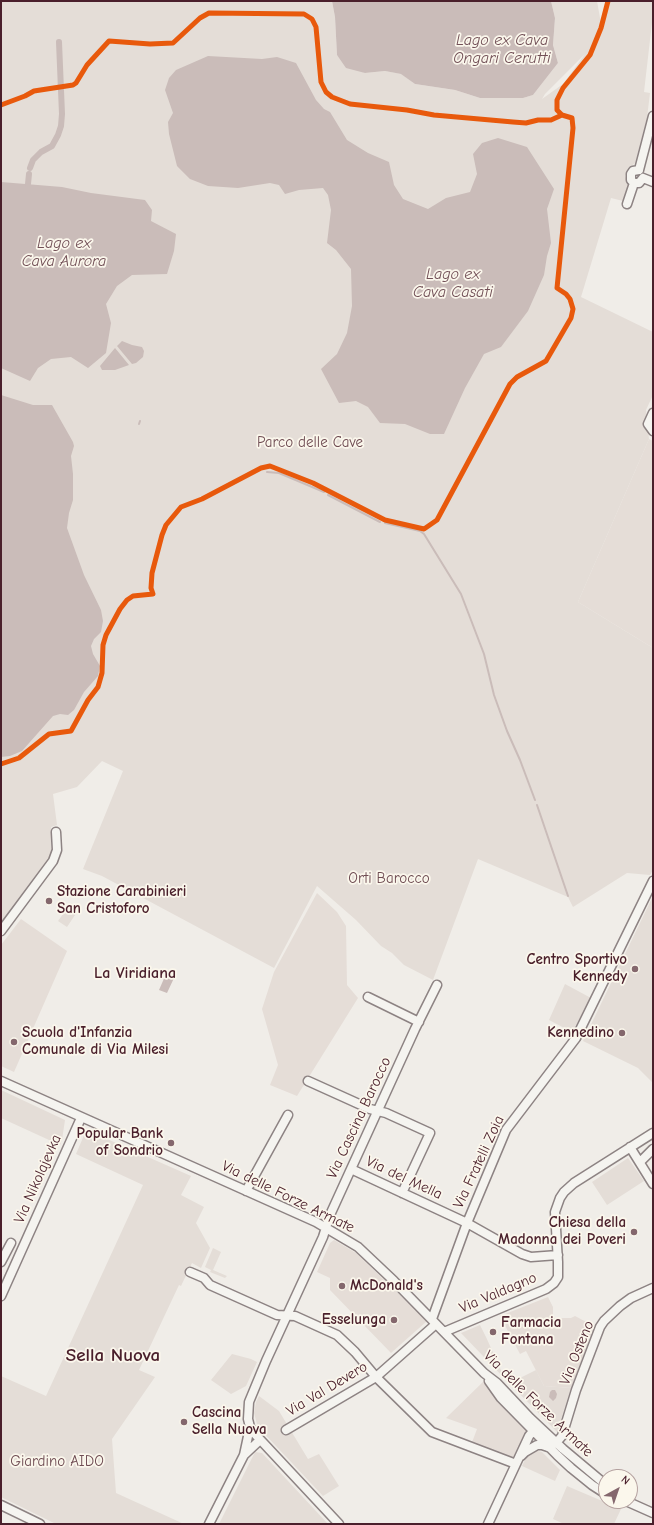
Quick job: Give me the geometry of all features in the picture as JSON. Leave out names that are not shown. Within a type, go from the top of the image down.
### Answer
[{"type":"street","points":[[639,170],[653,116]]},
{"type":"street","points":[[634,183],[641,182],[643,178],[643,173],[639,170]]},
{"type":"street","points":[[634,183],[631,180],[631,174],[633,171],[639,170]]},
{"type":"street","points":[[643,178],[653,182]]},
{"type":"street","points":[[627,204],[634,183]]},
{"type":"street","points":[[653,413],[648,424],[653,431]]},
{"type":"street","points":[[1,931],[53,861],[57,850],[56,832]]},
{"type":"street","name":"Via Fratelli Zoia","points":[[434,1321],[467,1222],[506,1130],[576,1038],[653,881]]},
{"type":"street","name":"Via Cascina Barocco","points":[[244,1455],[250,1427],[248,1415],[249,1402],[351,1169],[437,985]]},
{"type":"street","points":[[368,996],[419,1022]]},
{"type":"street","points":[[308,1080],[370,1109],[430,1133],[402,1193]]},
{"type":"street","name":"Via delle Forze Armate","points":[[1,1081],[326,1227],[364,1252],[484,1373],[497,1383],[505,1397],[537,1430],[548,1447],[571,1468],[598,1489]]},
{"type":"street","points":[[246,1191],[288,1115]]},
{"type":"street","name":"Via Nikolajevka","points":[[1,1295],[81,1118]]},
{"type":"street","name":"Via Valdagno","points":[[444,1332],[546,1290],[554,1283],[558,1277],[555,1216],[557,1206],[564,1192],[574,1183],[653,1133]]},
{"type":"street","points":[[630,1147],[653,1184]]},
{"type":"street","points":[[640,1162],[653,1149]]},
{"type":"street","name":"Via del Mella","points":[[351,1169],[467,1222],[526,1256],[536,1257],[558,1255]]},
{"type":"street","points":[[1,1262],[11,1243]]},
{"type":"street","points":[[190,1272],[204,1278],[210,1285],[277,1315],[295,1316],[337,1336],[355,1352],[376,1377],[432,1432],[518,1461]]},
{"type":"street","name":"Via Osteno","points":[[556,1443],[562,1436],[576,1390],[600,1327],[604,1321],[620,1306],[631,1298],[653,1288]]},
{"type":"street","name":"Via Val Devero","points":[[286,1430],[376,1377],[434,1321]]},
{"type":"street","points":[[250,1427],[260,1440],[339,1524]]},
{"type":"street","points":[[488,1524],[526,1441],[537,1430]]},
{"type":"street","name":"Via delle Forze Armate","points":[[537,1430],[556,1443],[598,1479]]},
{"type":"street","points":[[209,1524],[244,1455],[260,1440]]},
{"type":"street","points":[[518,1461],[525,1452],[536,1445],[548,1447],[556,1443]]},
{"type":"street","points":[[1,1505],[40,1524]]},
{"type":"street","points":[[638,1506],[653,1513]]},
{"type":"shaded area","points":[[649,439],[653,441],[653,648],[578,602]]},
{"type":"shaded area","points":[[317,893],[337,912],[346,926],[347,985],[358,998],[297,1096],[270,1085],[278,1065],[262,1009],[274,972]]},
{"type":"shaded area","points":[[21,919],[67,951],[14,1072],[1,1066],[1,945]]},
{"type":"shaded area","points":[[334,1240],[356,1253],[427,1321],[391,1353],[330,1290],[330,1278],[317,1272],[330,1243]]},
{"type":"shaded area","points":[[548,1297],[553,1307],[553,1318],[571,1318],[575,1316],[590,1324],[593,1330],[571,1388],[544,1386],[526,1351],[520,1354],[500,1316]]},
{"type":"shaded area","points":[[486,1379],[532,1427],[522,1440],[514,1459],[471,1445],[477,1429],[446,1418]]},
{"type":"green space","name":"Parco delle Cave","points":[[1,1],[332,1],[335,17],[337,55],[365,73],[385,71],[402,74],[415,84],[455,90],[480,98],[523,98],[533,95],[558,63],[553,45],[555,18],[551,1],[597,1],[602,29],[606,1],[653,1],[653,14],[644,92],[650,93],[647,118],[635,163],[628,169],[625,176],[629,185],[623,201],[611,198],[581,297],[653,332],[653,395],[646,410],[649,439],[578,602],[653,648],[653,870],[650,875],[627,873],[573,907],[568,897],[478,859],[433,980],[404,965],[392,953],[381,946],[356,920],[317,886],[274,968],[102,876],[83,869],[123,771],[102,761],[77,787],[53,794],[57,825],[51,827],[52,852],[47,864],[1,923]],"holes":[[[585,54],[563,84],[542,99],[545,94]]]},
{"type":"green space","name":"Centro Sportivo Kennedy","points":[[653,896],[653,1083],[638,1068],[583,1041]]},
{"type":"green space","points":[[71,903],[79,909],[67,927],[58,921]]},
{"type":"green space","points":[[565,984],[591,998],[572,1032],[549,1020]]},
{"type":"green space","points":[[1,1090],[65,1120],[60,1145],[1,1118]]},
{"type":"green space","name":"Giardino AIDO","points":[[89,1131],[191,1176],[181,1195],[204,1207],[196,1223],[210,1248],[201,1268],[192,1263],[181,1286],[179,1285],[139,1370],[155,1377],[112,1439],[116,1493],[184,1524],[56,1524],[1,1497],[1,1376],[46,1396],[143,1185],[76,1154],[85,1133]]},
{"type":"green space","points":[[628,1158],[644,1181],[607,1205],[592,1182]]},
{"type":"green space","points":[[213,1248],[221,1252],[213,1270],[227,1276],[225,1278],[210,1272],[211,1270],[205,1267]]},
{"type":"green space","points":[[480,1325],[486,1337],[505,1379],[461,1333]]},
{"type":"green space","points":[[232,1354],[257,1362],[246,1386],[231,1394],[211,1380]]},
{"type":"green space","points":[[536,1370],[544,1386],[571,1388],[557,1432],[513,1387],[514,1381]]},
{"type":"green space","points":[[259,1396],[279,1411],[308,1459],[319,1454],[339,1486],[323,1496],[260,1429],[254,1413]]},
{"type":"green space","points":[[535,1450],[542,1452],[560,1470],[555,1481],[522,1466],[528,1454]]},
{"type":"green space","points":[[255,1452],[262,1453],[328,1524],[219,1524]]},
{"type":"green space","points":[[567,1486],[598,1499],[598,1509],[621,1509],[614,1524],[564,1524],[553,1519]]},
{"type":"water","name":"Lago ex Cava Ongari Cerutti","points":[[332,1],[551,1],[555,18],[553,45],[558,63],[533,95],[523,98],[480,98],[455,90],[415,84],[401,74],[385,71],[365,73],[346,68],[337,55],[335,17]]},
{"type":"water","name":"Lago ex Cava Casati","points":[[208,56],[262,59],[277,57],[296,63],[316,100],[324,109],[330,112],[347,140],[368,153],[389,162],[394,185],[403,199],[428,209],[446,198],[470,192],[477,174],[473,154],[482,143],[498,138],[527,147],[554,189],[547,209],[551,243],[544,275],[528,311],[501,347],[484,354],[465,388],[444,434],[430,434],[405,424],[380,423],[368,407],[356,401],[339,403],[321,369],[337,354],[347,333],[352,306],[351,269],[336,250],[327,243],[331,210],[328,195],[323,188],[299,190],[285,194],[279,185],[270,183],[238,188],[208,186],[190,179],[177,166],[169,134],[168,122],[173,113],[165,90],[169,78],[176,70]]},
{"type":"water","name":"Lago ex Cava Aurora","points":[[1,182],[62,187],[91,193],[145,200],[152,210],[151,221],[176,234],[174,251],[167,274],[132,275],[117,286],[106,304],[111,323],[106,353],[88,368],[71,357],[51,359],[38,368],[30,381],[1,368]]},
{"type":"water","points":[[122,341],[142,347],[144,351],[143,357],[136,363],[132,364],[117,346]]},
{"type":"water","points":[[115,348],[129,365],[115,370],[102,370],[100,366]]},
{"type":"water","points":[[1,395],[33,405],[52,405],[73,442],[74,446],[71,456],[73,500],[67,528],[84,575],[101,610],[103,621],[101,632],[94,639],[91,646],[93,654],[100,666],[98,676],[84,692],[74,710],[68,715],[60,714],[53,716],[22,751],[10,756],[1,757]]},
{"type":"water","points":[[166,974],[174,978],[167,993],[159,990]]},
{"type":"water","points":[[552,1390],[555,1390],[557,1394],[553,1401],[549,1397]]},
{"type":"waterway","points":[[30,168],[33,160],[41,152],[52,146],[61,126],[62,114],[59,42]]},
{"type":"waterway","points":[[28,184],[29,174]]},
{"type":"waterway","points":[[267,472],[279,473],[324,492]]},
{"type":"waterway","points":[[328,495],[380,522]]},
{"type":"waterway","points":[[385,523],[420,531],[424,534],[461,594],[484,654],[494,695],[535,800]]},
{"type":"waterway","points":[[537,805],[568,896]]},
{"type":"cycle path","points":[[1,764],[19,758],[49,734],[71,731],[88,700],[98,687],[102,673],[103,645],[106,635],[120,609],[127,600],[133,596],[153,594],[151,588],[152,573],[162,535],[166,525],[181,507],[202,499],[261,468],[270,466],[313,483],[385,520],[424,529],[437,520],[510,384],[517,377],[546,361],[571,318],[573,309],[570,299],[566,294],[557,288],[573,128],[572,118],[562,115],[557,110],[557,100],[563,88],[590,55],[601,28],[608,1]]},
{"type":"cycle path","points":[[1,105],[34,91],[73,85],[76,83],[87,65],[109,41],[150,44],[173,43],[200,18],[209,13],[304,14],[312,19],[316,27],[321,82],[326,92],[332,97],[350,104],[407,110],[434,115],[513,122],[526,123],[538,120],[551,120],[562,115]]},
{"type":"place","name":"Stazione Carabinieri San Cristoforo","points":[[49,901]]},
{"type":"place","name":"Centro Sportivo Kennedy","points":[[635,969]]},
{"type":"place","name":"Kennedino","points":[[622,1033]]},
{"type":"place","name":"Scuola d'Infanzia Comunale di Via Milesi","points":[[14,1042]]},
{"type":"place","name":"Popular Bank of Sondrio","points":[[171,1143]]},
{"type":"place","name":"Chiesa della Madonna dei Poveri","points":[[634,1232]]},
{"type":"place","name":"McDonald's","points":[[342,1286]]},
{"type":"place","name":"Esselunga","points":[[394,1320]]},
{"type":"place","name":"Farmacia Fontana","points":[[493,1332]]},
{"type":"place","name":"Cascina Sella Nuova","points":[[184,1422]]},
{"type":"district","name":"La Viridiana","points":[[135,973]]},
{"type":"district","name":"Sella Nuova","points":[[113,1356]]},
{"type":"park label","name":"Orti Barocco","points":[[389,879]]}]
